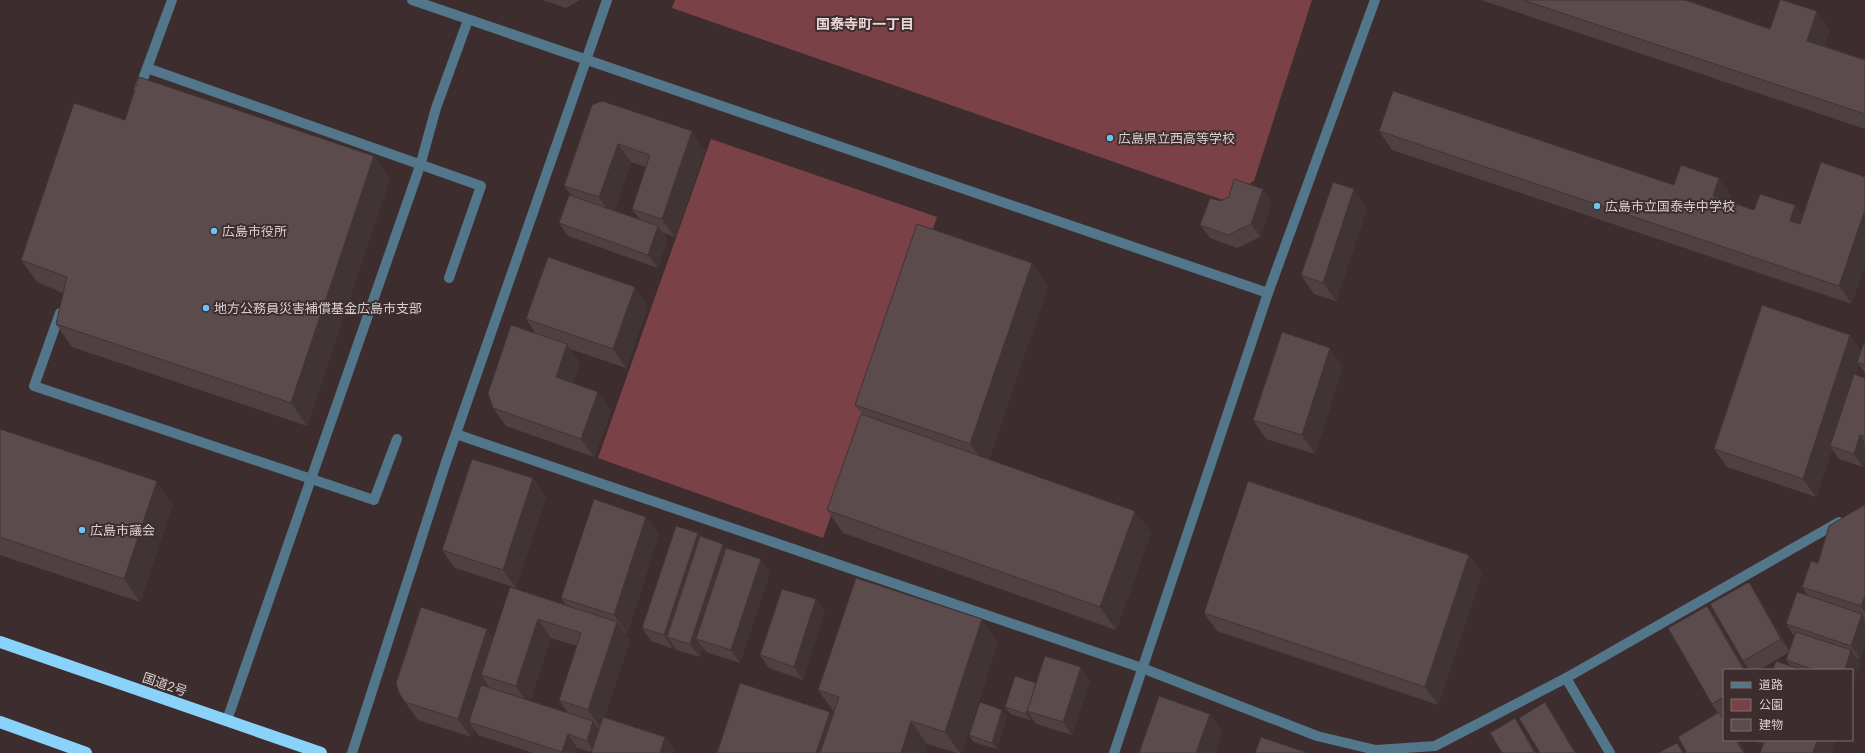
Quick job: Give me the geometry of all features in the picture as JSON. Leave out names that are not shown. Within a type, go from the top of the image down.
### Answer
[{"type":"highway","name":"国道2号","points":[[0,642],[321,753]]},
{"type":"highway","points":[[0,722],[86,753]]},
{"type":"street","points":[[137,98],[172,0]]},
{"type":"street","points":[[412,0],[1268,293]]},
{"type":"street","points":[[352,753],[456,434],[607,0]]},
{"type":"street","points":[[1114,753],[1268,293],[1375,0]]},
{"type":"street","points":[[227,720],[310,478],[420,166],[436,108],[468,20]]},
{"type":"street","points":[[147,68],[420,166],[482,186],[449,278]]},
{"type":"street","points":[[63,305],[34,386],[374,500],[396,439]]},
{"type":"street","points":[[456,434],[1142,668],[1317,736],[1376,750],[1435,746],[1566,678],[1845,519]]},
{"type":"street","points":[[1566,678],[1610,753]]},
{"type":"green space","name":"広島県立西高等学校","points":[[675,0],[1312,0],[1254,181],[1223,200],[672,8]]},
{"type":"green space","points":[[711,139],[937,217],[823,538],[598,458]]},
{"type":"building","points":[[1523,0],[1685,0],[1770,29],[1780,0],[1817,11],[1807,41],[1865,60],[1865,114]]},
{"type":"building","name":"広島市役所","points":[[139,77],[374,156],[291,403],[56,324],[67,277],[21,260],[74,103],[125,120]]},
{"type":"building","points":[[1393,91],[1674,185],[1681,165],[1719,178],[1713,196],[1754,210],[1760,194],[1795,205],[1790,221],[1800,224],[1821,162],[1865,177],[1865,210],[1839,286],[1379,131]]},
{"type":"building","points":[[602,101],[692,131],[662,219],[632,209],[650,155],[618,144],[599,197],[564,186],[592,105]]},
{"type":"building","points":[[1234,179],[1263,189],[1251,224],[1228,235],[1200,225],[1210,198],[1220,201],[1229,197]]},
{"type":"building","points":[[1333,182],[1354,189],[1323,283],[1301,275]]},
{"type":"building","points":[[569,195],[658,226],[648,255],[559,223]]},
{"type":"building","points":[[917,224],[1032,263],[970,444],[855,405]]},
{"type":"building","points":[[548,257],[635,287],[613,349],[526,319]]},
{"type":"building","points":[[1762,305],[1850,335],[1803,479],[1714,449]]},
{"type":"building","points":[[511,325],[567,344],[556,377],[598,392],[581,439],[493,408],[488,393]]},
{"type":"building","points":[[1282,332],[1330,348],[1302,435],[1253,420]]},
{"type":"building","points":[[1865,340],[1865,365],[1857,362]]},
{"type":"building","points":[[1854,374],[1865,378],[1865,437],[1860,435],[1854,454],[1830,446]]},
{"type":"building","points":[[861,414],[1135,511],[1100,607],[827,510]]},
{"type":"building","name":"広島市議会","points":[[0,429],[157,481],[124,579],[0,537]]},
{"type":"building","points":[[472,459],[533,478],[503,570],[442,550]]},
{"type":"building","points":[[1248,481],[1469,555],[1425,687],[1204,613]]},
{"type":"building","points":[[594,499],[646,517],[614,615],[561,598]]},
{"type":"building","points":[[1864,505],[1865,596],[1861,606],[1802,587],[1811,561],[1818,563],[1829,526]]},
{"type":"building","points":[[676,526],[698,533],[664,635],[642,628]]},
{"type":"building","points":[[700,536],[723,544],[690,644],[667,637]]},
{"type":"building","points":[[726,548],[761,559],[731,650],[696,639]]},
{"type":"building","points":[[856,578],[982,619],[945,732],[911,721],[901,753],[820,753],[839,697],[818,690]]},
{"type":"building","points":[[1749,582],[1781,639],[1743,661],[1710,604]]},
{"type":"building","points":[[510,587],[617,622],[588,710],[559,700],[581,633],[538,619],[516,686],[481,675]]},
{"type":"building","points":[[782,589],[816,599],[794,667],[760,655]]},
{"type":"building","points":[[1797,592],[1862,614],[1851,646],[1786,624]]},
{"type":"building","points":[[1707,606],[1743,669],[1723,669],[1723,698],[1712,704],[1668,628]]},
{"type":"building","points":[[421,607],[487,629],[458,719],[405,702],[399,693],[396,683]]},
{"type":"building","points":[[1796,632],[1851,650],[1845,669],[1812,669],[1786,660]]},
{"type":"building","points":[[1045,656],[1081,667],[1063,722],[1027,711]]},
{"type":"building","points":[[1776,661],[1799,669],[1773,669]]},
{"type":"building","points":[[1015,676],[1036,683],[1026,714],[1005,707]]},
{"type":"building","points":[[740,683],[830,712],[816,753],[717,753]]},
{"type":"building","points":[[481,685],[593,721],[587,741],[568,734],[562,752],[469,722]]},
{"type":"building","points":[[1159,696],[1210,714],[1196,753],[1139,753]]},
{"type":"building","points":[[980,702],[1002,710],[992,743],[969,735]]},
{"type":"building","points":[[1545,702],[1575,753],[1540,753],[1519,718]]},
{"type":"building","points":[[1719,712],[1723,718],[1723,741],[1737,741],[1744,753],[1687,753],[1678,737]]},
{"type":"building","points":[[603,717],[665,737],[660,753],[591,753]]},
{"type":"building","points":[[1515,718],[1535,753],[1502,753],[1490,733]]},
{"type":"building","points":[[1261,737],[1308,753],[1255,753]]},
{"type":"building","points":[[1765,741],[1817,741],[1813,753],[1760,753]]},
{"type":"building","points":[[1677,743],[1683,753],[1658,753]]},
{"type":"place","name":"広島県立西高等学校","points":[[1110,138]]},
{"type":"place","name":"広島市立国泰寺中学校","points":[[1597,206]]},
{"type":"place","name":"広島市役所","points":[[214,231]]},
{"type":"place","name":"地方公務員災害補償基金広島市支部","points":[[206,308]]},
{"type":"place","name":"広島市議会","points":[[82,530]]},
{"type":"district","name":"国泰寺町一丁目","points":[[865,24]]}]
